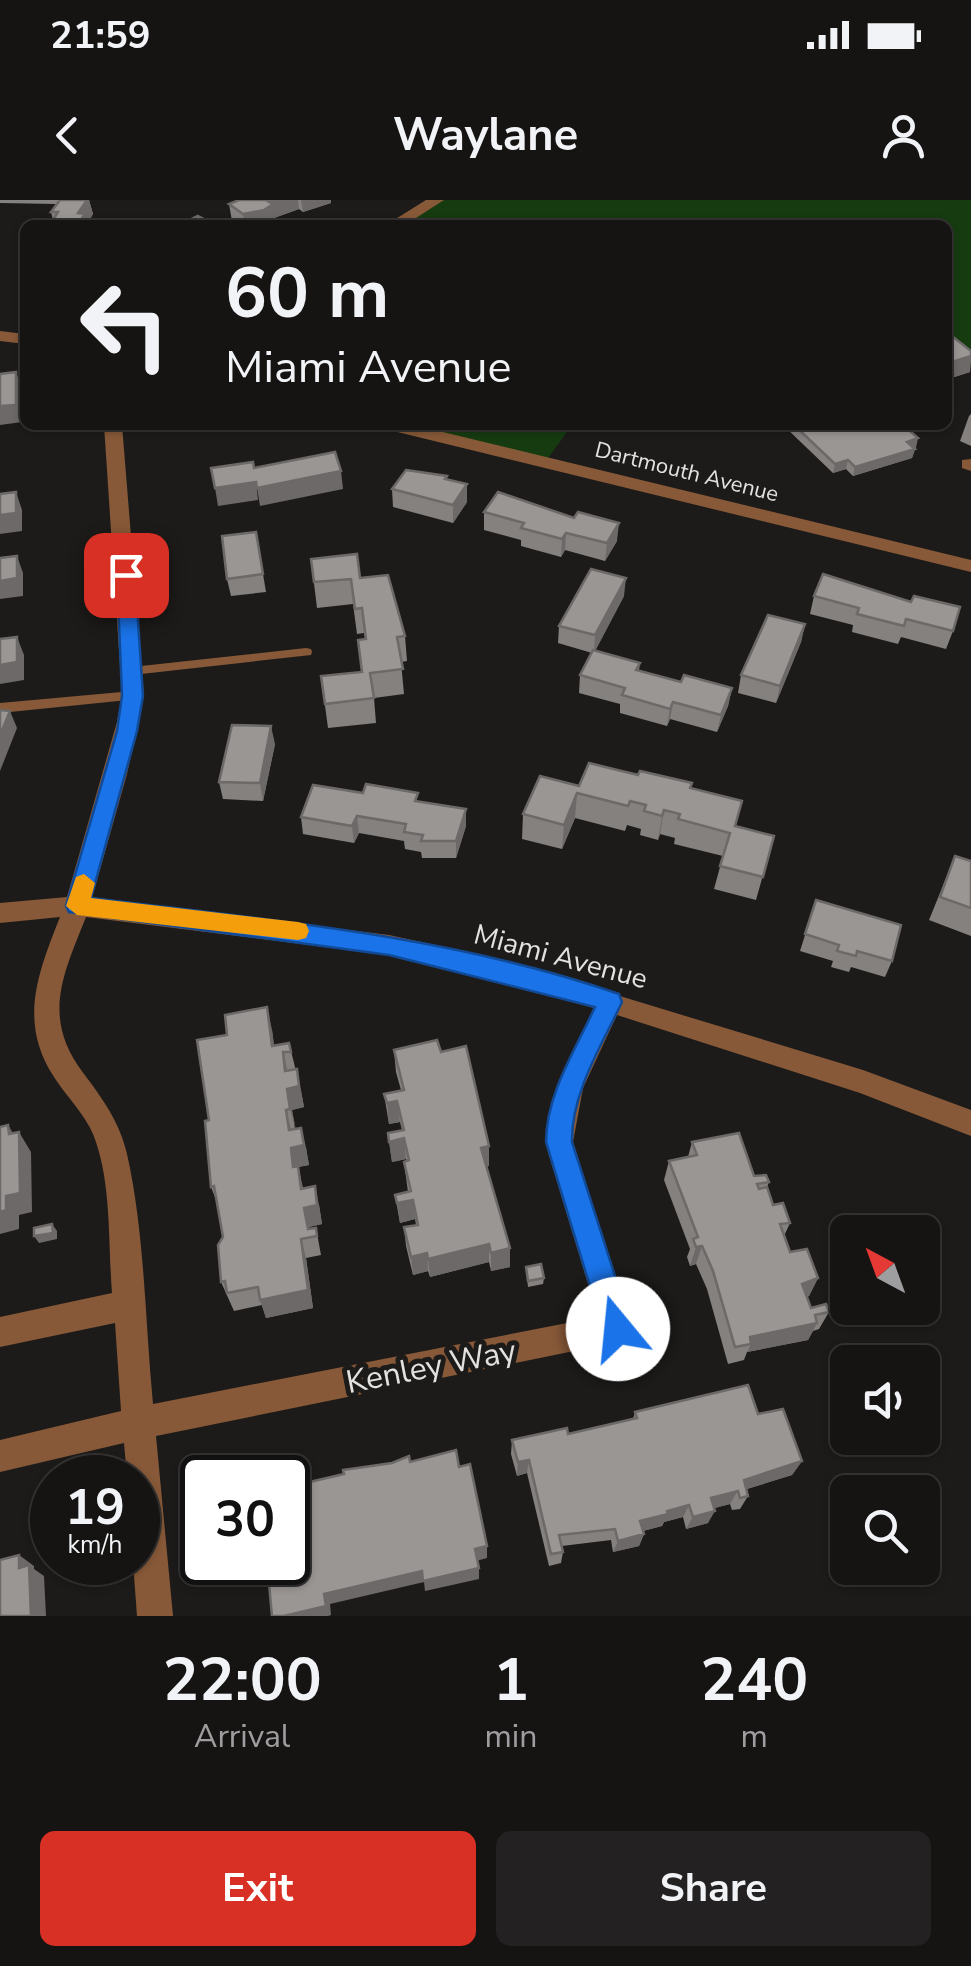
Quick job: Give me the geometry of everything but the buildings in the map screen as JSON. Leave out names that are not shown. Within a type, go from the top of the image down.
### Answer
[{"type":"street","points":[[403,220],[437,200]]},
{"type":"street","points":[[113,430],[132,696],[127,731],[77,906],[46,994],[44,1022],[50,1048],[62,1070],[102,1122],[118,1184],[155,1616]]},
{"type":"street","name":"Dartmouth Avenue","points":[[412,430],[971,566]]},
{"type":"street","name":"Miami Avenue","points":[[0,913],[77,906],[389,945],[495,969],[610,1002],[846,1076],[971,1123]]},
{"type":"street","name":"Kenley Way","points":[[138,1423],[618,1329],[559,1142],[558,1124],[568,1092],[610,1002]]},
{"type":"street","points":[[0,1332],[128,1304]]},
{"type":"street","points":[[0,1456],[138,1423]]},
{"type":"lane","points":[[132,672],[306,652]]},
{"type":"lane","points":[[0,708],[132,696]]},
{"type":"green space","points":[[436,200],[971,200],[971,365],[952,353],[952,220],[402,220]]},
{"type":"green space","points":[[419,430],[568,430],[546,461]]},
{"type":"slow traffic","points":[[84,883],[77,906],[298,931]]},
{"type":"route","points":[[126,575],[132,696],[127,731],[77,906],[389,945],[495,969],[610,1002],[568,1092],[558,1124],[559,1142],[618,1329]]}]
